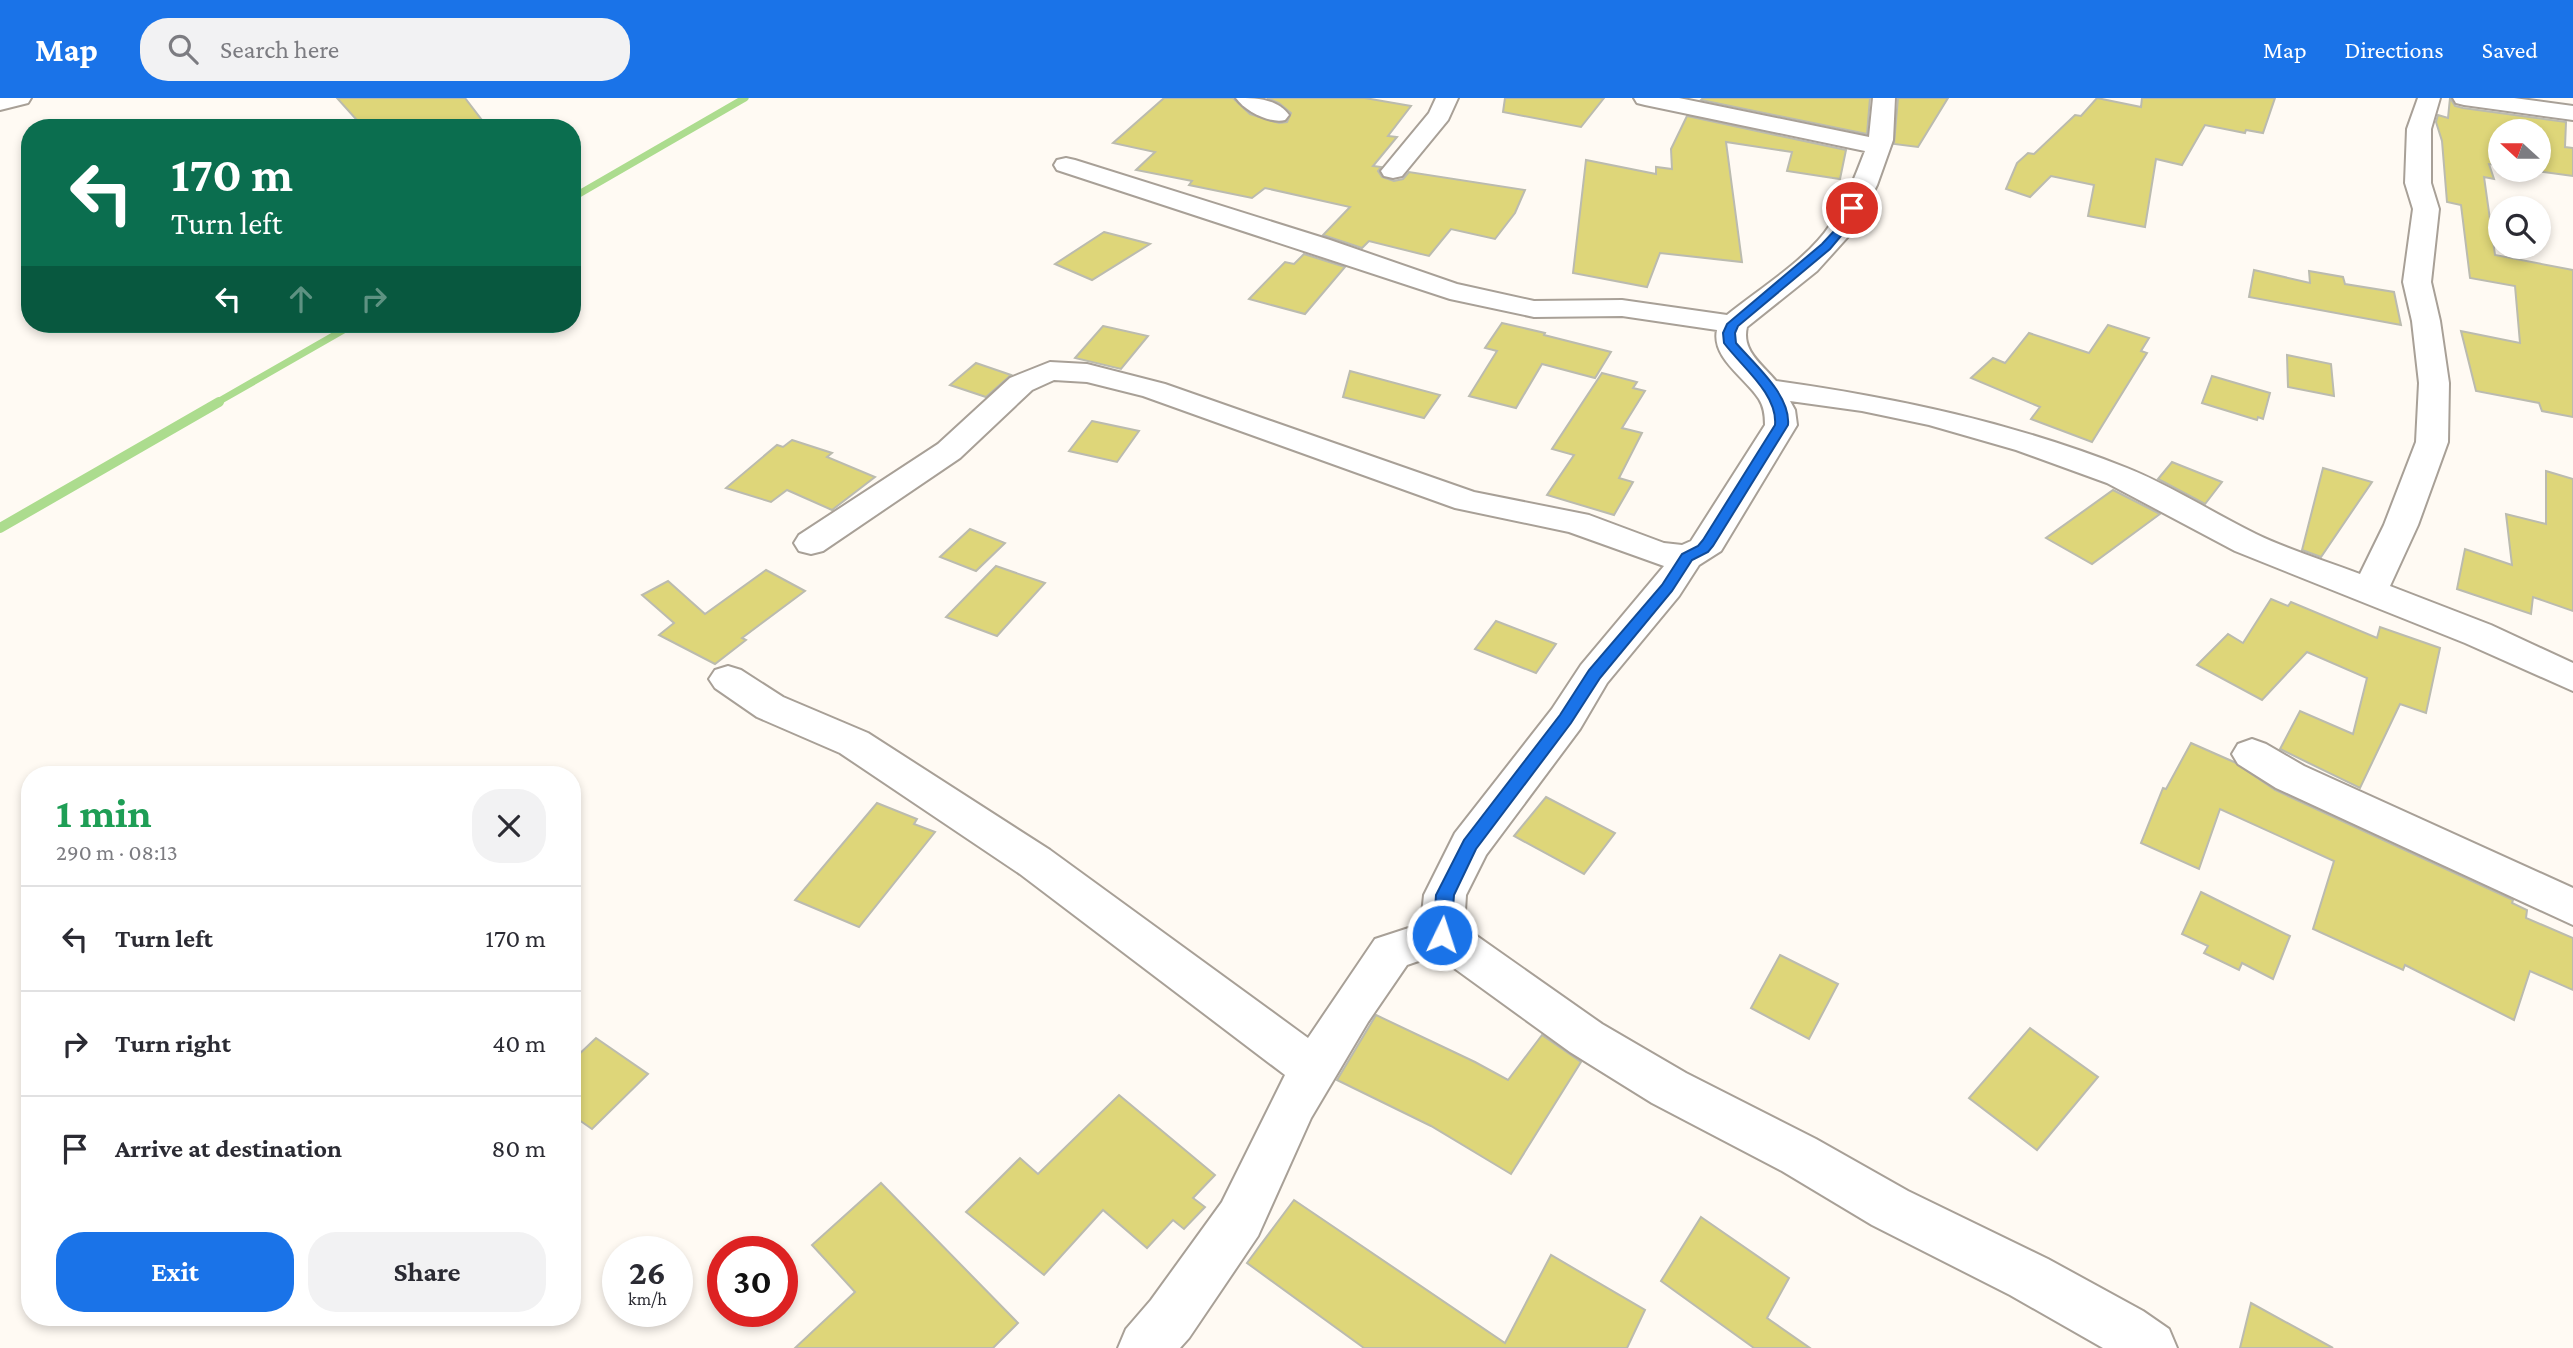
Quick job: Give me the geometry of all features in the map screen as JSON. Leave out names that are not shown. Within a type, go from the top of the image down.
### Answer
[{"type":"street","points":[[0,103],[20,98]]},
{"type":"street","points":[[1247,98],[1277,115]]},
{"type":"street","points":[[1393,171],[1440,115],[1447,98]]},
{"type":"street","points":[[1645,98],[1878,146]]},
{"type":"street","points":[[1442,935],[1445,895],[1470,845],[1566,719],[1594,674],[1667,588],[1687,557],[1703,549],[1709,542],[1781,425],[1782,414],[1768,388],[1730,343],[1729,333],[1733,324],[1807,265],[1841,230],[1864,184],[1878,146],[1884,98]]},
{"type":"street","points":[[2370,590],[2401,525],[2432,442],[2434,383],[2426,321],[2417,282],[2426,209],[2418,183],[2419,129],[2429,98]]},
{"type":"street","points":[[2464,98],[2573,113]]},
{"type":"street","points":[[1066,164],[1321,246],[1450,291],[1534,309],[1622,308],[1733,324]]},
{"type":"street","points":[[811,543],[948,451],[1021,384],[1050,371],[1087,373],[1154,390],[1467,501],[1577,523],[1659,554],[1687,557]]},
{"type":"street","points":[[1768,388],[1934,417],[2027,443],[2118,476],[2247,542],[2478,634],[2573,678]]},
{"type":"street","points":[[728,679],[770,707],[854,743],[1035,862],[1314,1070]]},
{"type":"street","points":[[2252,754],[2290,776],[2573,906]]},
{"type":"street","points":[[1145,1348],[1170,1319],[1240,1219],[1294,1103],[1352,1008],[1391,952],[1442,935]]},
{"type":"street","points":[[1442,935],[1586,1038],[1669,1088],[1799,1156],[1890,1208],[2029,1277],[2124,1330],[2150,1348]]},
{"type":"building","points":[[337,98],[465,98],[481,119],[356,119]]},
{"type":"building","points":[[1164,98],[1233,98],[1250,114],[1279,123],[1287,122],[1291,113],[1279,103],[1267,98],[1365,98],[1411,106],[1388,136],[1397,137],[1373,166],[1381,167],[1378,171],[1382,177],[1394,181],[1403,179],[1409,172],[1525,190],[1515,213],[1495,239],[1451,229],[1429,256],[1369,241],[1362,248],[1323,235],[1350,207],[1265,188],[1252,198],[1189,185],[1192,181],[1136,170],[1155,152],[1113,143]]},
{"type":"building","points":[[1505,98],[1604,98],[1581,127],[1503,112]]},
{"type":"building","points":[[1870,98],[1867,134],[1701,100]]},
{"type":"building","points":[[1898,98],[1948,98],[1918,147],[1894,144]]},
{"type":"building","points":[[2097,98],[2141,107],[2142,98],[2275,98],[2263,133],[2246,130],[2245,133],[2205,125],[2182,165],[2156,159],[2145,227],[2088,216],[2094,185],[2051,176],[2030,197],[2006,189],[2017,163],[2028,153],[2034,154],[2075,115],[2081,116]]},
{"type":"building","points":[[2450,98],[2455,106],[2463,108],[2544,119],[2488,119],[2488,178],[2484,177],[2488,205],[2488,259],[2516,259],[2573,270],[2573,417],[2542,411],[2539,403],[2476,391],[2461,331],[2520,343],[2515,286],[2470,278],[2461,205],[2447,202],[2442,141],[2436,122],[2438,115],[2448,118]]},
{"type":"building","points":[[1687,116],[1846,150],[1840,179],[1787,171],[1792,152],[1726,142],[1742,262],[1660,253],[1647,287],[1573,273],[1586,160],[1656,174],[1656,167],[1672,169],[1671,149]]},
{"type":"building","points":[[2552,120],[2566,122],[2565,147],[2573,148],[2573,176],[2552,173]]},
{"type":"building","points":[[1104,232],[1150,244],[1092,280],[1055,264]]},
{"type":"building","points":[[1304,254],[1345,267],[1305,314],[1249,299],[1285,262],[1294,264]]},
{"type":"building","points":[[2254,270],[2310,283],[2309,271],[2343,277],[2345,284],[2394,292],[2401,325],[2249,297]]},
{"type":"building","points":[[1502,323],[1611,352],[1595,378],[1542,364],[1516,408],[1469,396],[1497,351],[1485,348]]},
{"type":"building","points":[[2108,325],[2149,338],[2141,351],[2147,353],[2092,442],[2031,419],[2040,407],[1971,378],[1993,358],[2005,363],[2029,333],[2089,353]]},
{"type":"building","points":[[1103,326],[1148,336],[1121,369],[1075,358]]},
{"type":"building","points":[[2287,355],[2331,364],[2334,396],[2288,387]]},
{"type":"building","points":[[976,363],[1011,375],[986,397],[950,385]]},
{"type":"building","points":[[1350,371],[1440,395],[1424,418],[1343,397]]},
{"type":"building","points":[[1602,373],[1637,382],[1633,388],[1645,391],[1622,428],[1642,433],[1619,478],[1633,482],[1614,515],[1547,495],[1574,455],[1552,449]]},
{"type":"building","points":[[2212,376],[2270,393],[2263,419],[2258,417],[2257,420],[2202,403]]},
{"type":"building","points":[[1092,421],[1139,431],[1117,462],[1069,451]]},
{"type":"building","points":[[792,440],[832,453],[827,457],[875,477],[832,510],[787,490],[771,502],[726,488],[777,445],[783,447]]},
{"type":"building","points":[[2172,462],[2222,482],[2205,504],[2158,479]]},
{"type":"building","points":[[2323,468],[2372,482],[2321,557],[2302,550]]},
{"type":"building","points":[[2546,471],[2573,479],[2573,611],[2533,597],[2531,614],[2457,589],[2465,549],[2512,565],[2506,514],[2546,524]]},
{"type":"building","points":[[2113,490],[2160,514],[2092,564],[2046,538]]},
{"type":"building","points":[[970,529],[1005,543],[976,571],[940,557]]},
{"type":"building","points":[[996,566],[1045,583],[997,636],[946,617]]},
{"type":"building","points":[[766,570],[805,591],[742,638],[746,640],[715,664],[659,635],[674,623],[642,595],[668,581],[705,614]]},
{"type":"building","points":[[2271,599],[2288,606],[2291,602],[2377,638],[2380,627],[2440,648],[2426,713],[2400,704],[2360,788],[2280,749],[2300,711],[2353,734],[2367,678],[2307,652],[2262,700],[2197,665],[2228,634],[2243,643]]},
{"type":"building","points":[[1496,621],[1556,644],[1536,673],[1475,649]]},
{"type":"building","points":[[2191,743],[2234,762],[2275,790],[2513,900],[2512,903],[2527,910],[2526,918],[2573,938],[2573,990],[2530,971],[2514,1020],[2405,965],[2403,970],[2313,929],[2334,861],[2220,809],[2199,869],[2141,843],[2163,788],[2166,789]]},
{"type":"building","points":[[1546,797],[1615,833],[1584,874],[1514,836]]},
{"type":"building","points":[[877,803],[917,819],[914,824],[935,832],[859,927],[795,900]]},
{"type":"building","points":[[2201,892],[2290,936],[2273,979],[2242,963],[2239,970],[2204,953],[2208,946],[2182,934]]},
{"type":"building","points":[[1780,955],[1838,984],[1809,1039],[1751,1008]]},
{"type":"building","points":[[1376,1015],[1508,1080],[1542,1035],[1581,1062],[1511,1174],[1431,1126],[1337,1080]]},
{"type":"building","points":[[2030,1028],[2098,1077],[2037,1150],[1969,1098]]},
{"type":"building","points":[[596,1038],[648,1074],[592,1129],[581,1121],[581,1052]]},
{"type":"building","points":[[1119,1095],[1215,1175],[1193,1198],[1205,1207],[1184,1229],[1173,1220],[1147,1248],[1103,1210],[1044,1275],[966,1212],[1020,1158],[1038,1174]]},
{"type":"building","points":[[881,1183],[1018,1323],[993,1348],[795,1348],[855,1292],[812,1245]]},
{"type":"building","points":[[1294,1200],[1505,1343],[1551,1255],[1645,1310],[1627,1348],[1364,1348],[1247,1263]]},
{"type":"building","points":[[1701,1217],[1789,1278],[1767,1318],[1810,1348],[1754,1348],[1661,1281]]},
{"type":"building","points":[[2251,1303],[2333,1348],[2240,1348]]},
{"type":"waterway","points":[[581,193],[745,98]]},
{"type":"waterway","points":[[216,403],[338,333]]},
{"type":"waterway","points":[[0,528],[219,402]]},
{"type":"route","points":[[1442,935],[1445,895],[1470,845],[1566,719],[1594,674],[1667,588],[1687,557],[1696,554],[1709,542],[1781,425],[1782,414],[1768,388],[1736,354],[1730,343],[1729,333],[1733,324],[1807,265],[1841,230],[1852,208]]}]
